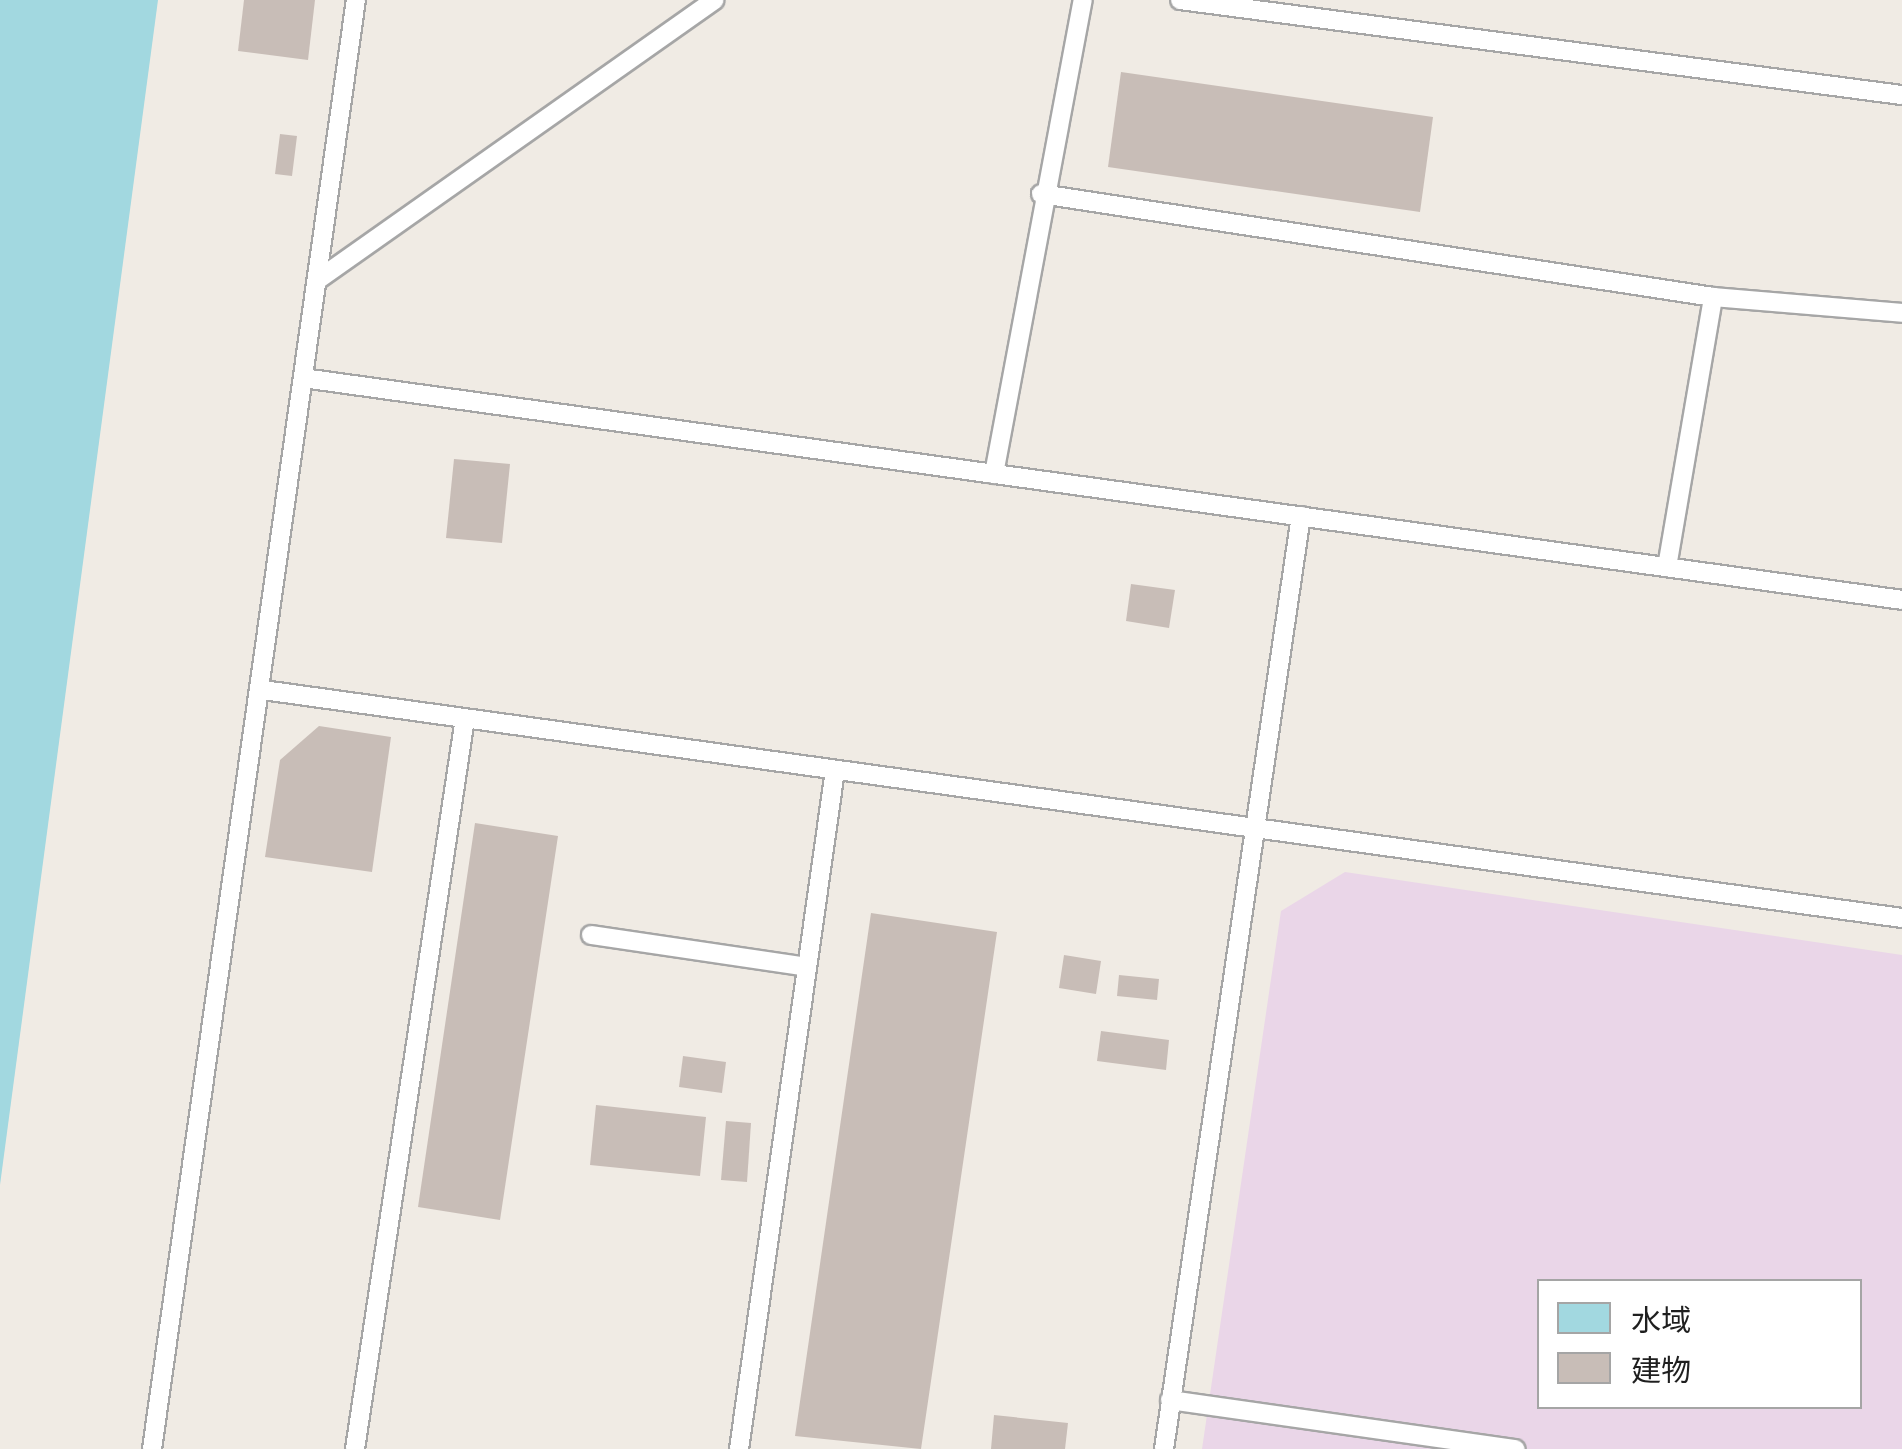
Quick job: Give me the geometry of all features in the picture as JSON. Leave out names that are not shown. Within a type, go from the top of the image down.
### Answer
[{"type":"lane","points":[[152,1449],[263,690],[356,0]]},
{"type":"lane","points":[[320,279],[714,0]]},
{"type":"lane","points":[[994,474],[1041,194],[1083,0]]},
{"type":"lane","points":[[1180,0],[1902,96]]},
{"type":"lane","points":[[1041,194],[1713,297],[1902,313]]},
{"type":"lane","points":[[1667,567],[1713,297]]},
{"type":"lane","points":[[303,378],[1902,600]]},
{"type":"lane","points":[[1164,1449],[1249,830],[1301,516]]},
{"type":"lane","points":[[263,690],[1902,918]]},
{"type":"lane","points":[[355,1449],[465,718]]},
{"type":"lane","points":[[739,1449],[835,770]]},
{"type":"lane","points":[[591,935],[807,967]]},
{"type":"lane","points":[[1170,1400],[1516,1449]]},
{"type":"shaded area","points":[[1345,872],[1902,955],[1902,1449],[1202,1449],[1281,911]]},
{"type":"water","points":[[0,0],[158,0],[0,1185]]},
{"type":"building","points":[[244,0],[315,0],[308,60],[238,51]]},
{"type":"building","points":[[1121,72],[1433,117],[1420,212],[1108,167]]},
{"type":"building","points":[[280,134],[297,136],[292,176],[275,174]]},
{"type":"building","points":[[454,459],[510,464],[502,543],[446,538]]},
{"type":"building","points":[[1131,584],[1175,590],[1169,628],[1126,621]]},
{"type":"building","points":[[319,726],[391,737],[372,872],[265,857],[280,760]]},
{"type":"building","points":[[475,823],[558,836],[500,1220],[418,1207]]},
{"type":"building","points":[[871,913],[997,932],[921,1449],[795,1436]]},
{"type":"building","points":[[1064,955],[1101,961],[1096,994],[1059,988]]},
{"type":"building","points":[[1119,975],[1159,979],[1157,1000],[1117,996]]},
{"type":"building","points":[[1101,1031],[1169,1040],[1166,1070],[1097,1061]]},
{"type":"building","points":[[683,1056],[726,1062],[722,1093],[679,1087]]},
{"type":"building","points":[[596,1105],[706,1117],[700,1176],[590,1165]]},
{"type":"building","points":[[726,1121],[751,1123],[747,1182],[721,1180]]},
{"type":"building","points":[[994,1415],[1068,1423],[1065,1449],[991,1449]]}]
